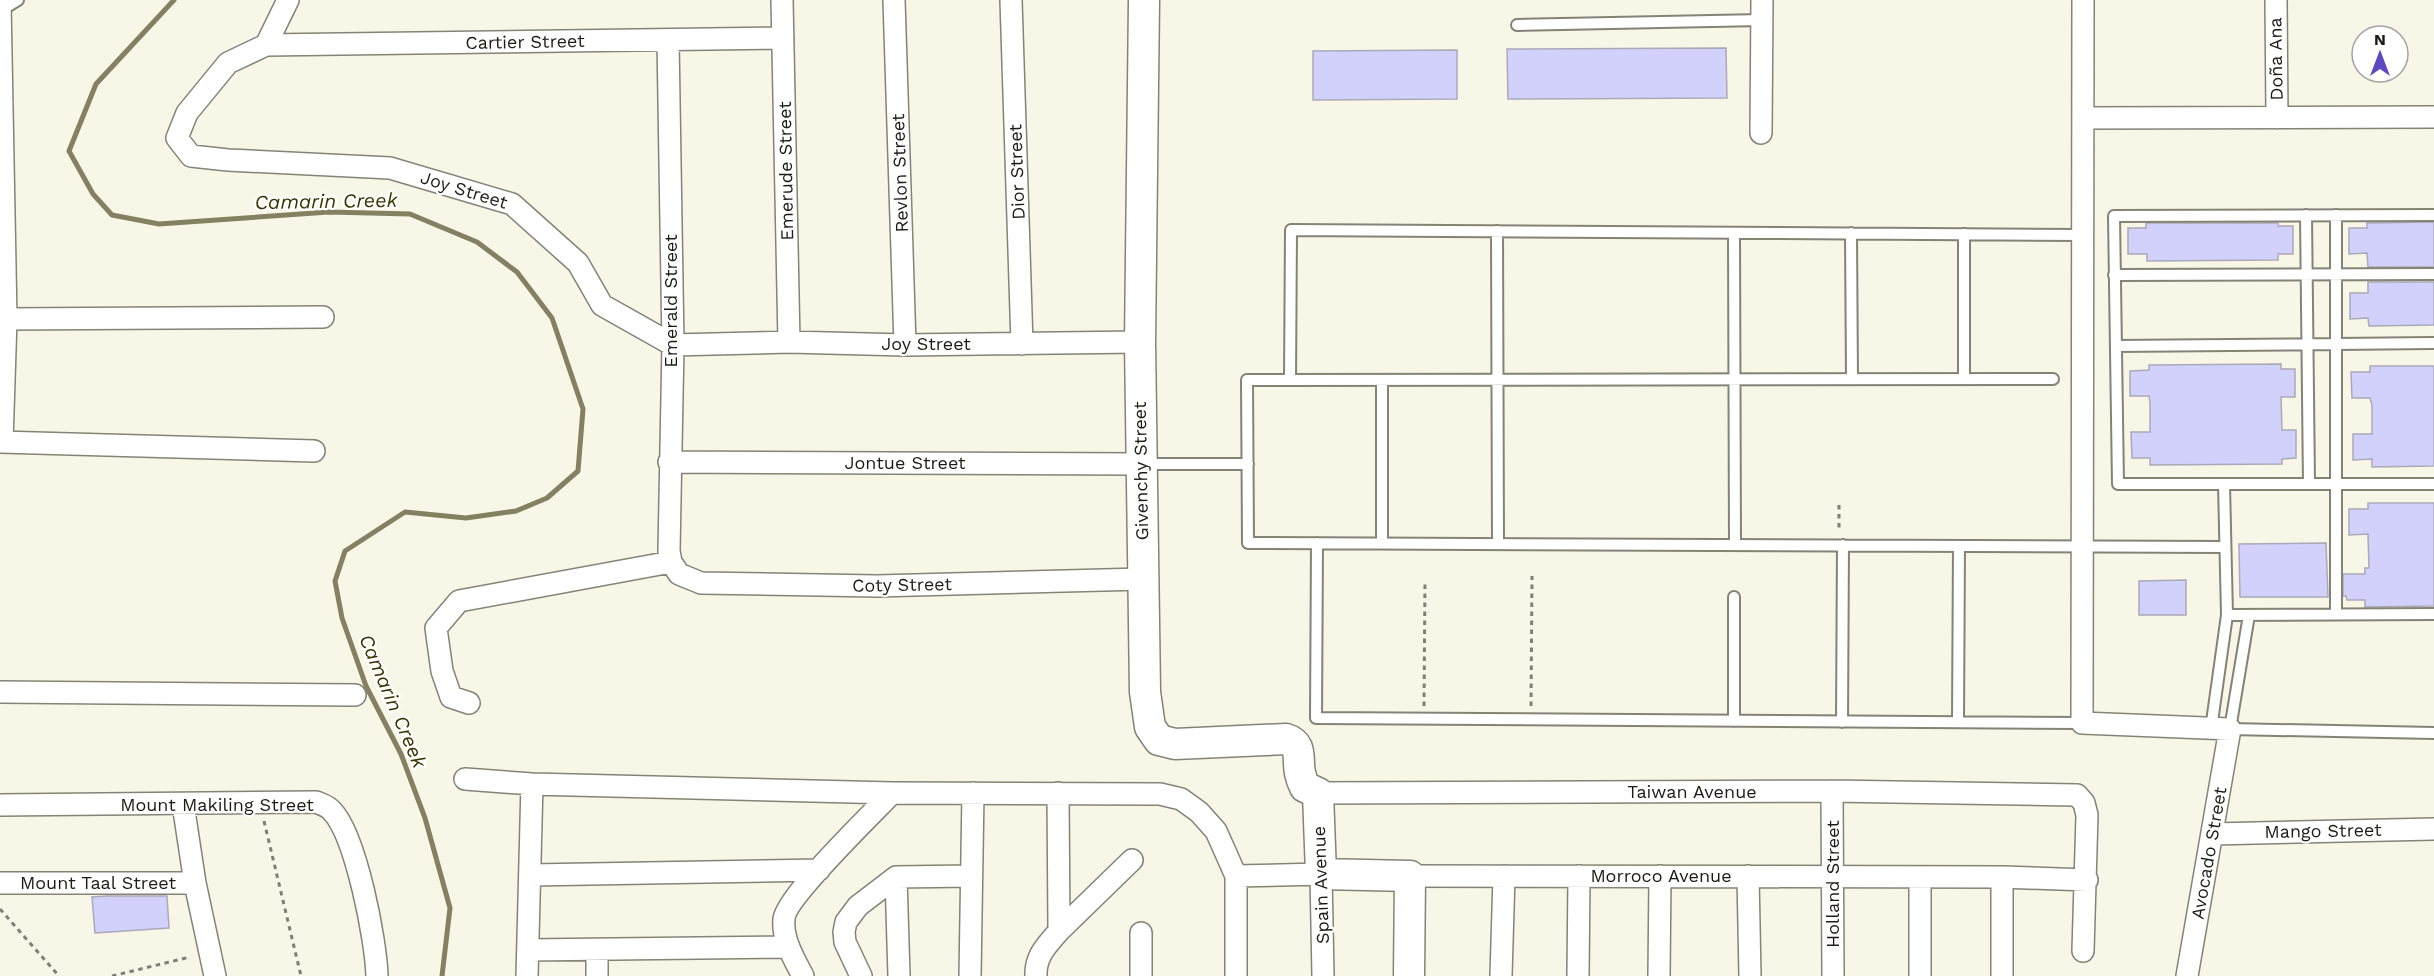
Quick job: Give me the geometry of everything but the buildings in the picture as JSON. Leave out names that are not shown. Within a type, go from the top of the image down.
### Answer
[{"type":"street","points":[[266,45],[288,0]]},
{"type":"street","name":"Emerude Street","points":[[782,0],[789,342]]},
{"type":"street","name":"Revlon Street","points":[[894,0],[905,345]]},
{"type":"street","name":"Dior Street","points":[[1011,0],[1022,344]]},
{"type":"street","name":"Givenchy Street","points":[[1144,0],[1140,464],[1145,692],[1150,727],[1160,740],[1174,744],[1286,739],[1294,742],[1298,747],[1300,775],[1305,787],[1318,793]]},
{"type":"street","points":[[2083,0],[2085,118],[2082,723],[2220,729]]},
{"type":"street","name":"Doña Ana","points":[[2276,0],[2277,118]]},
{"type":"street","points":[[0,2],[6,319],[1,442],[314,451]]},
{"type":"street","points":[[1761,133],[1762,10]]},
{"type":"street","name":"Cartier Street","points":[[266,45],[783,38]]},
{"type":"street","name":"Emerald Street","points":[[668,40],[673,345],[669,462],[671,562]]},
{"type":"street","name":"Joy Street","points":[[266,45],[228,63],[187,113],[177,138],[191,156],[390,168],[512,204],[578,263],[602,305],[673,345],[789,342],[905,345],[1140,342]]},
{"type":"street","points":[[2085,118],[2434,117]]},
{"type":"street","points":[[6,319],[323,317]]},
{"type":"street","name":"Jontue Street","points":[[669,462],[1140,464]]},
{"type":"street","points":[[469,703],[451,697],[442,671],[436,628],[459,601],[671,562]]},
{"type":"street","name":"Coty Street","points":[[671,562],[679,574],[701,583],[877,586],[1142,579]]},
{"type":"street","points":[[0,692],[355,695]]},
{"type":"street","name":"Avocado Street","points":[[2187,976],[2212,834],[2220,729]]},
{"type":"street","points":[[465,779],[532,784],[892,793],[1160,794],[1181,799],[1199,812],[1216,831],[1236,876],[1236,976]]},
{"type":"street","points":[[527,976],[532,784]]},
{"type":"street","name":"Taiwan Avenue","points":[[1318,793],[1832,791],[2077,795],[2085,802],[2086,880]]},
{"type":"street","name":"Holland Street","points":[[1832,791],[1833,976]]},
{"type":"street","points":[[803,976],[789,947],[783,918],[787,907],[892,793]]},
{"type":"street","points":[[970,976],[973,793]]},
{"type":"street","points":[[1058,793],[1059,931]]},
{"type":"street","name":"Spain Avenue","points":[[1318,793],[1323,976]]},
{"type":"street","name":"Mount Makiling Street","points":[[0,805],[315,802],[331,809],[341,824],[363,886],[377,976]]},
{"type":"street","points":[[183,804],[195,883],[215,976]]},
{"type":"street","name":"Mango Street","points":[[2212,834],[2434,829]]},
{"type":"street","points":[[1036,976],[1036,964],[1042,951],[1059,931],[1132,860]]},
{"type":"street","points":[[531,875],[819,870]]},
{"type":"street","name":"Morroco Avenue","points":[[1236,876],[1321,874],[2002,877],[2086,880]]},
{"type":"street","points":[[861,976],[845,942],[844,932],[846,921],[858,906],[896,877],[971,876]]},
{"type":"street","points":[[1409,976],[1410,876]]},
{"type":"street","points":[[1501,976],[1504,876]]},
{"type":"street","points":[[1578,976],[1579,876]]},
{"type":"street","points":[[1659,976],[1660,876]]},
{"type":"street","points":[[1748,876],[1750,976]]},
{"type":"street","points":[[896,877],[899,976]]},
{"type":"street","points":[[1920,877],[1920,976]]},
{"type":"street","points":[[2002,877],[2002,976]]},
{"type":"street","points":[[2083,951],[2086,880]]},
{"type":"street","name":"Mount Taal Street","points":[[0,884],[195,883]]},
{"type":"street","points":[[1141,933],[1141,976]]},
{"type":"street","points":[[528,950],[789,947]]},
{"type":"street","points":[[597,950],[597,976]]},
{"type":"lane","points":[[0,11],[18,0]]},
{"type":"lane","points":[[1517,25],[1762,10]]},
{"type":"lane","points":[[2306,215],[2309,484]]},
{"type":"lane","points":[[2336,215],[2336,614]]},
{"type":"lane","points":[[2434,215],[2114,216],[2118,484],[2434,484]]},
{"type":"lane","points":[[1290,380],[1291,230],[2083,235]]},
{"type":"lane","points":[[1497,231],[1498,544]]},
{"type":"lane","points":[[1734,233],[1735,545]]},
{"type":"lane","points":[[1851,234],[1852,379]]},
{"type":"lane","points":[[1964,234],[1964,379]]},
{"type":"lane","points":[[2114,275],[2434,274]]},
{"type":"lane","points":[[2116,346],[2434,343]]},
{"type":"lane","points":[[2053,379],[1247,380],[1248,543],[2225,547]]},
{"type":"lane","points":[[1382,380],[1382,543]]},
{"type":"lane","points":[[1140,464],[1248,464]]},
{"type":"lane","points":[[2220,729],[2227,615],[2224,484]]},
{"type":"lane","points":[[1317,543],[1316,718],[2082,723]]},
{"type":"lane","points":[[1841,545],[1842,722]]},
{"type":"lane","points":[[1958,723],[1959,546]]},
{"type":"lane","points":[[1734,597],[1734,721]]},
{"type":"lane","points":[[2227,615],[2434,614]]},
{"type":"lane","points":[[2220,729],[2249,615]]},
{"type":"lane","points":[[2220,729],[2434,733]]},
{"type":"path","points":[[1839,505],[1841,545]]},
{"type":"path","points":[[1531,720],[1532,576]]},
{"type":"path","points":[[1424,719],[1425,582]]},
{"type":"path","points":[[260,802],[301,976]]},
{"type":"path","points":[[0,909],[59,976]]},
{"type":"path","points":[[112,976],[210,952]]},
{"type":"waterway","name":"Camarin Creek","points":[[174,0],[96,84],[69,151],[93,194],[112,215],[159,224],[329,212],[410,214],[477,242],[517,272],[552,318],[583,409],[578,471],[547,498],[516,511],[466,518],[405,512],[345,551],[335,581],[342,618],[366,686],[401,754],[425,818],[450,908],[442,976]]}]
